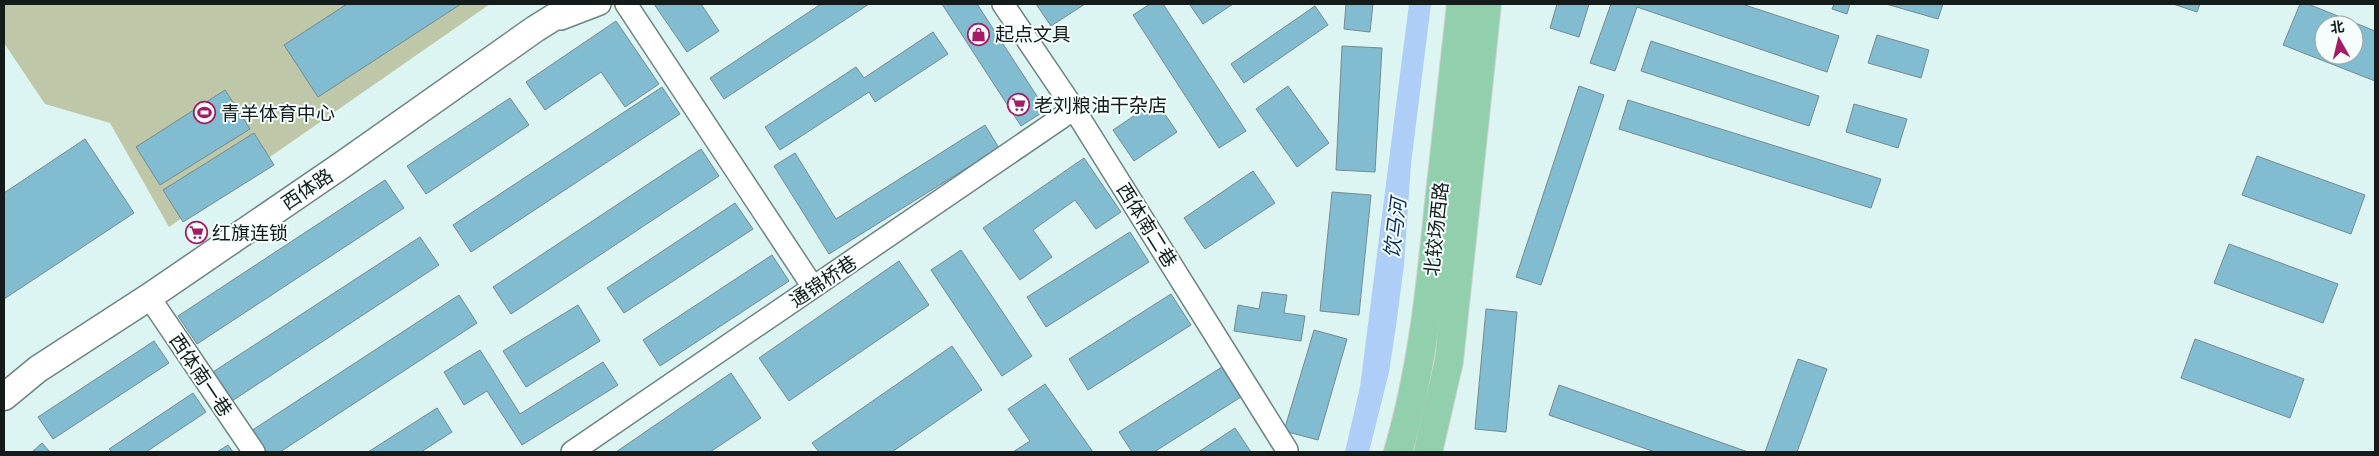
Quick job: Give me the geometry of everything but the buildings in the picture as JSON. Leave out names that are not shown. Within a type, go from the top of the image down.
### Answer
[{"type":"main road","name":"北较场西路","points":[[1398,452],[1415,388],[1421,353],[1461,4]]},
{"type":"main road","name":"北较场西路","points":[[1428,452],[1449,361],[1487,4]]},
{"type":"street","name":"西体路","points":[[534,29],[553,4]]},
{"type":"street","name":"西体路","points":[[4,397],[38,369],[149,297],[342,165],[534,29],[575,4]]},
{"type":"street","name":"西体路","points":[[534,29],[600,4]]},
{"type":"street","points":[[626,4],[813,287]]},
{"type":"street","name":"西体南二巷","points":[[1003,4],[1074,108],[1287,450]]},
{"type":"street","name":"通锦桥巷","points":[[572,452],[1074,108]]},
{"type":"street","name":"西体南一巷","points":[[149,297],[254,452]]},
{"type":"green space","name":"青羊体育中心","points":[[4,4],[490,4],[169,227],[110,123],[45,104],[4,43]]},
{"type":"water","name":"饮马河","points":[[1409,4],[1431,4],[1411,164],[1404,265],[1396,326],[1389,372],[1369,452],[1345,452],[1360,387]]},
{"type":"place","name":"起点文具","points":[[979,34]]},
{"type":"place","name":"老刘粮油干杂店","points":[[1018,105]]},
{"type":"place","name":"青羊体育中心","points":[[205,113]]},
{"type":"place","name":"红旗连锁","points":[[196,233]]}]
